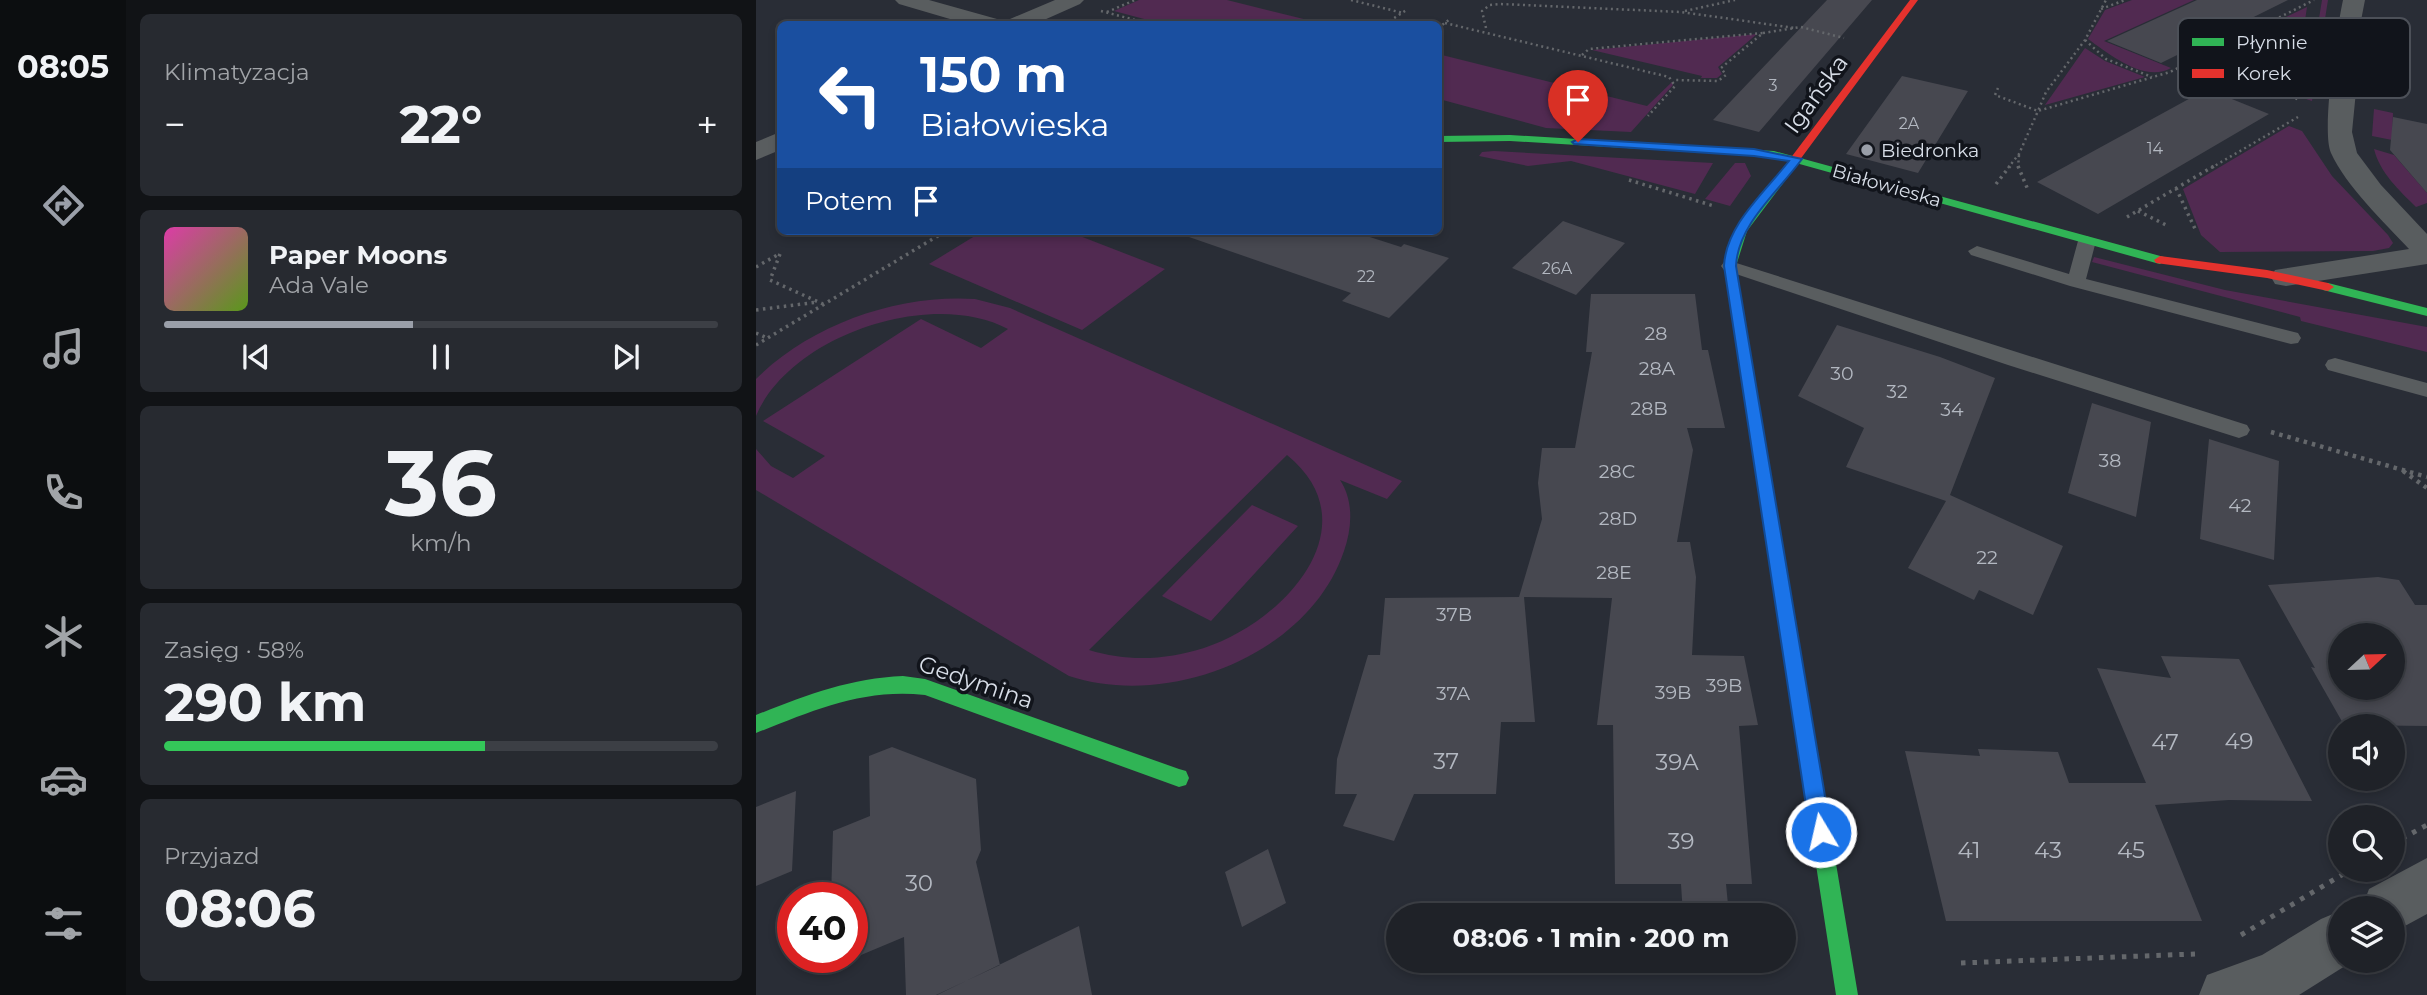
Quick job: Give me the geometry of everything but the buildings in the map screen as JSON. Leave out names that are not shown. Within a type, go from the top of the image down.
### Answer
[{"type":"street","points":[[906,0],[979,21]]},
{"type":"street","points":[[1025,21],[1073,0]]},
{"type":"street","name":"Igańska","points":[[1847,995],[1730,266],[1731,247],[1738,232],[1796,159],[1913,0]]},
{"type":"street","points":[[2350,18],[2354,0]]},
{"type":"street","points":[[2343,98],[2339,132],[2344,153],[2371,191],[2427,253]]},
{"type":"street","name":"Białowieska","points":[[1442,139],[1510,138],[1754,152],[1796,159],[2170,263],[2286,277],[2386,305],[2427,312]]},
{"type":"street","points":[[756,152],[777,142]]},
{"type":"street","name":"Białowieska","points":[[2286,277],[2427,253]]},
{"type":"street","name":"Gedymina","points":[[756,724],[864,686],[901,681],[1179,778]]},
{"type":"street","points":[[2405,898],[2427,884]]},
{"type":"street","points":[[2217,974],[2277,977],[2328,945]]},
{"type":"lane","points":[[2076,282],[2087,241]]},
{"type":"lane","points":[[1976,251],[2076,282],[2291,338]]},
{"type":"lane","points":[[1730,266],[2239,430]]},
{"type":"lane","points":[[2335,365],[2427,390]]},
{"type":"path","points":[[1107,12],[1135,0]]},
{"type":"path","points":[[1351,0],[1403,13]]},
{"type":"path","points":[[1681,12],[1735,0]]},
{"type":"path","points":[[1990,192],[2019,154],[2046,92],[2085,40],[2106,0]]},
{"type":"path","points":[[2101,9],[2125,0]]},
{"type":"path","points":[[2277,18],[2314,0]]},
{"type":"path","points":[[1486,28],[1482,10],[1490,5],[1500,4],[1681,12],[1795,28]]},
{"type":"path","points":[[1390,21],[1408,9]]},
{"type":"path","points":[[1442,25],[1450,19]]},
{"type":"path","points":[[1445,23],[1664,75],[1674,80],[1718,81],[1726,75],[1721,68],[1763,33]]},
{"type":"path","points":[[1581,55],[1589,48],[1763,33],[1801,27],[1852,40]]},
{"type":"path","points":[[2085,40],[2091,50],[2108,61],[2152,77]]},
{"type":"path","points":[[1998,88],[1995,95],[2038,111],[2178,68]]},
{"type":"path","points":[[1640,125],[1675,86],[1674,80]]},
{"type":"path","points":[[2294,98],[2300,100]]},
{"type":"path","points":[[2120,221],[2298,117]]},
{"type":"path","points":[[1622,178],[1720,208]]},
{"type":"path","points":[[2176,187],[2199,239]]},
{"type":"path","points":[[756,345],[939,235]]},
{"type":"path","points":[[756,267],[780,254],[770,280],[824,304]]},
{"type":"path","points":[[756,310],[818,302]]},
{"type":"path","points":[[756,333],[768,338]]},
{"type":"path","points":[[2239,430],[2258,428],[2427,477]]},
{"type":"path","points":[[2399,469],[2427,488]]},
{"type":"path","points":[[2405,837],[2427,825]]},
{"type":"path","points":[[2239,936],[2330,882]]},
{"type":"path","points":[[1962,963],[2186,957],[2217,974]]},
{"type":"shaded area","points":[[1139,0],[1227,0],[1312,21],[1152,21],[1114,11]]},
{"type":"shaded area","points":[[2132,0],[2194,0],[2104,41],[2171,68],[2161,72],[2138,69],[2116,59],[2088,39],[2105,10]]},
{"type":"shaded area","points":[[2322,0],[2328,0],[2325,18],[2319,18]]},
{"type":"shaded area","points":[[2307,7],[2305,18],[2284,18]]},
{"type":"shaded area","points":[[1757,34],[1718,67],[1722,74],[1717,78],[1701,78],[1702,76],[1592,50]]},
{"type":"shaded area","points":[[2085,48],[2105,61],[2145,77],[2045,105]]},
{"type":"shaded area","points":[[1442,55],[1647,106],[1672,82],[1673,85],[1631,132],[1546,128],[1442,100]]},
{"type":"shaded area","points":[[2374,109],[2393,113],[2392,140],[2372,136]]},
{"type":"shaded area","points":[[2289,126],[2302,131],[2332,176],[2388,235],[2393,243],[2389,248],[2373,251],[2220,252],[2201,235],[2183,189]]},
{"type":"shaded area","points":[[2374,149],[2394,155],[2427,193],[2427,203],[2416,207],[2403,194],[2385,173]]},
{"type":"shaded area","points":[[1482,152],[1713,163],[1695,194],[1571,161],[1528,166],[1479,156]]},
{"type":"shaded area","points":[[1735,163],[1745,163],[1751,176],[1730,206],[1705,199]]},
{"type":"shaded area","points":[[976,235],[1077,235],[1165,269],[1082,330],[929,264]]},
{"type":"shaded area","points":[[2094,257],[2225,290],[2427,327],[2427,352],[2301,321],[2300,317],[2092,262]]},
{"type":"shaded area","points":[[975,299],[1010,308],[1402,481],[1387,499],[1340,480],[1350,506],[1349,533],[1344,551],[1326,588],[1300,619],[1268,645],[1231,665],[1191,678],[1149,685],[1108,684],[1069,676],[756,490],[756,449],[771,466],[793,478],[825,456],[763,421],[921,319],[981,348],[1008,329],[977,318],[941,314],[904,317],[866,327],[831,342],[799,362],[773,387],[756,416],[756,379],[803,343],[857,316],[916,302]],"holes":[[[1287,455],[1312,483],[1322,512],[1320,541],[1307,569],[1287,595],[1262,617],[1234,635],[1204,648],[1175,655],[1133,658],[1089,650]]]},
{"type":"shaded area","points":[[1252,505],[1298,526],[1211,621],[1162,596]]},
{"type":"traffic: fast","points":[[1442,139],[1510,138],[1774,154],[2160,260]]},
{"type":"traffic: fast","points":[[1778,182],[1741,231],[1735,242],[1730,266],[1847,995]]},
{"type":"traffic: fast","points":[[2328,287],[2427,312]]},
{"type":"traffic: fast","points":[[756,724],[818,700],[860,688],[881,685],[925,687],[1179,778]]},
{"type":"traffic: jam","points":[[1778,182],[1914,0]]},
{"type":"traffic: jam","points":[[2160,260],[2267,274],[2328,287]]},
{"type":"place","name":"Biedronka","points":[[1867,150]]},
{"type":"route","points":[[1578,142],[1754,152],[1796,159],[1738,232],[1731,247],[1730,266],[1821,832]]}]
